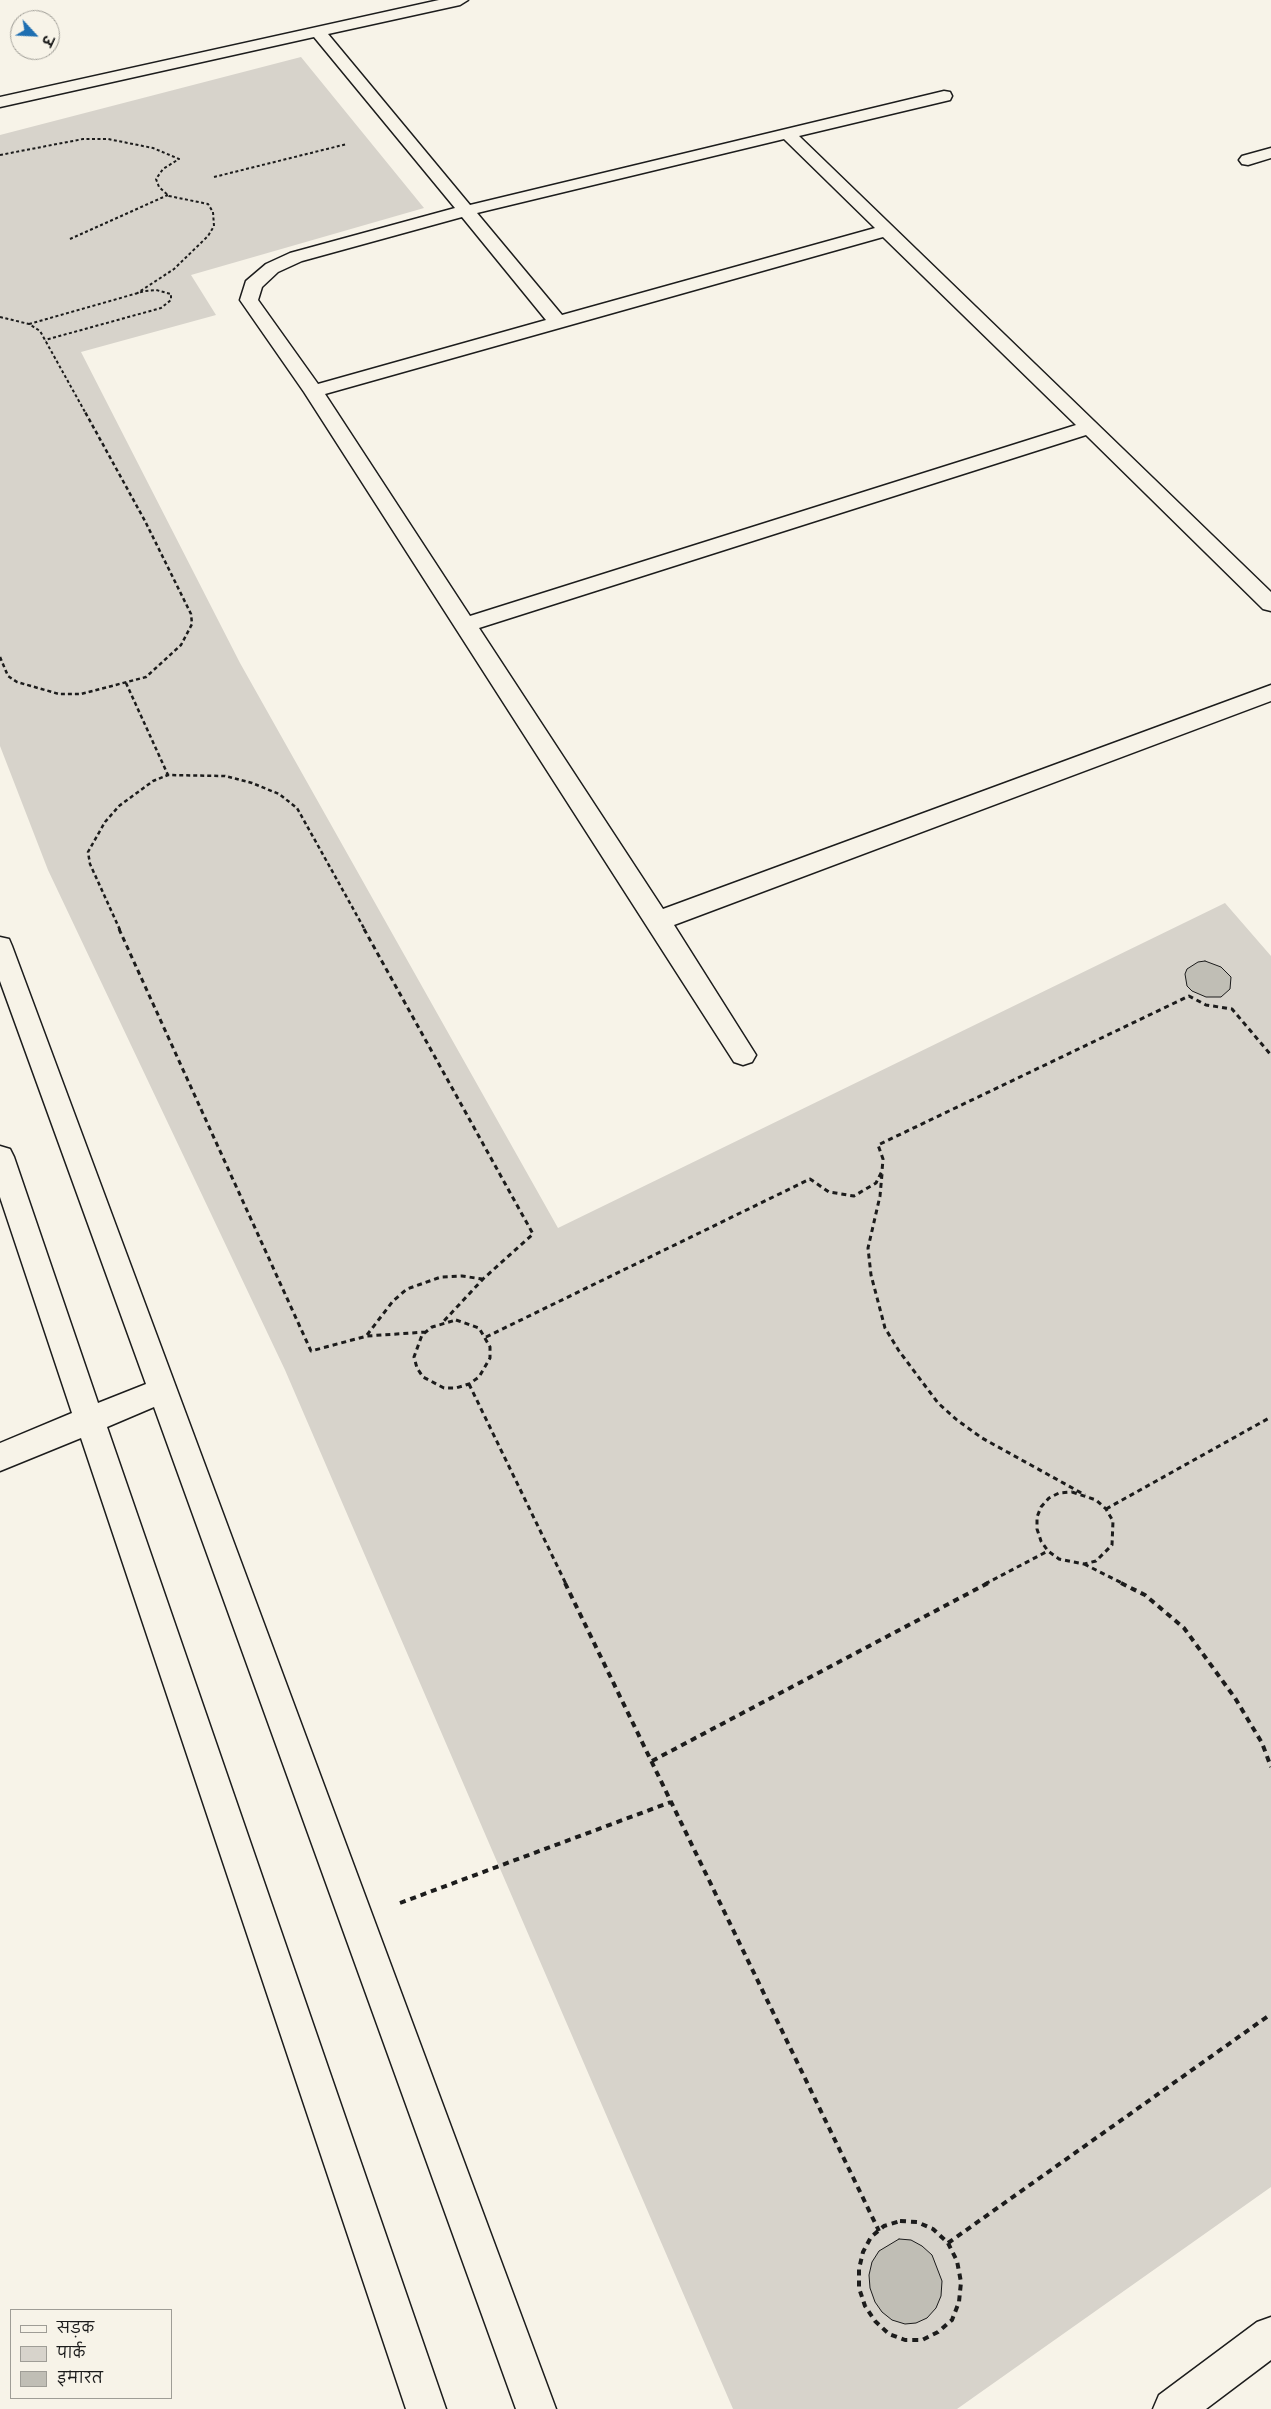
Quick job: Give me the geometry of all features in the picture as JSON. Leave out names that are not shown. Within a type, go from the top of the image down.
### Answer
[{"type":"street","points":[[0,102],[460,0]]},
{"type":"street","points":[[317,31],[558,322]]},
{"type":"street","points":[[743,1055],[313,391],[249,300],[253,285],[272,268],[296,257],[465,211],[790,135],[944,96]]},
{"type":"street","points":[[790,135],[1271,604]]},
{"type":"street","points":[[1248,160],[1271,153]]},
{"type":"street","points":[[313,391],[888,230]]},
{"type":"street","points":[[465,625],[1090,427]]},
{"type":"street","points":[[658,921],[1271,693]]},
{"type":"street","points":[[0,946],[536,2409]]},
{"type":"street","points":[[0,1157],[426,2409]]},
{"type":"street","points":[[0,1457],[163,1390]]},
{"type":"street","points":[[1173,2409],[1271,2336]]},
{"type":"path","points":[[0,154],[83,139],[108,139],[153,148],[179,159],[163,169],[156,179],[159,187],[168,195],[208,204],[213,212],[214,226],[208,236],[174,269],[136,294]]},
{"type":"path","points":[[214,177],[347,144]]},
{"type":"path","points":[[70,239],[168,195]]},
{"type":"path","points":[[28,324],[136,294],[156,290],[171,294],[171,300],[162,308],[46,340]]},
{"type":"path","points":[[0,317],[28,324],[40,331],[46,340],[145,521],[191,614],[192,624],[181,644],[170,657],[146,677],[126,684],[81,694],[59,694],[17,682],[8,676],[0,657]]},
{"type":"path","points":[[126,684],[168,775]]},
{"type":"path","points":[[426,1332],[367,1336],[311,1351],[90,864],[88,852],[95,837],[119,806],[153,781],[168,775],[225,776],[252,783],[279,794],[297,808],[533,1234],[483,1279],[443,1322],[426,1332],[417,1345],[414,1356],[417,1368],[423,1377],[444,1388],[456,1388],[469,1384],[479,1377],[486,1368],[490,1358],[490,1347],[486,1337],[479,1328],[456,1320],[443,1322]]},
{"type":"path","points":[[1085,1494],[1059,1493],[1049,1498],[1041,1507],[1037,1517],[1037,1529],[1041,1541],[1048,1551],[1059,1559],[1071,1563],[1084,1564],[1096,1561],[1106,1554],[1112,1545],[1113,1521],[1106,1509],[1096,1500],[1085,1494],[982,1438],[957,1420],[938,1404],[899,1351],[886,1328],[877,1301],[871,1275],[868,1248],[880,1196],[882,1159],[878,1145],[1189,996],[1212,1007],[1232,1009],[1271,1055]]},
{"type":"path","points":[[486,1337],[810,1179],[829,1192],[854,1196],[876,1183],[882,1171]]},
{"type":"path","points":[[367,1336],[393,1301],[408,1288],[441,1277],[462,1276],[483,1279]]},
{"type":"path","points":[[469,1384],[879,2231]]},
{"type":"path","points":[[1106,1509],[1271,1417]]},
{"type":"path","points":[[652,1762],[1048,1551]]},
{"type":"path","points":[[1084,1564],[1146,1595],[1184,1628],[1235,1698],[1262,1743],[1271,1767]]},
{"type":"path","points":[[357,1920],[671,1802]]},
{"type":"path","points":[[948,2243],[1271,2014]]},
{"type":"path","points":[[900,2221],[917,2222],[933,2229],[948,2243],[957,2261],[961,2282],[959,2302],[952,2320],[938,2332],[922,2340],[905,2340],[889,2334],[875,2321],[865,2306],[859,2288],[859,2269],[863,2252],[871,2236],[879,2231],[884,2226],[900,2221]]},
{"type":"green space","points":[[301,57],[424,208],[191,275],[216,315],[81,352],[240,663],[558,1228],[1225,903],[1271,956],[1271,2187],[957,2409],[733,2409],[285,1370],[48,870],[0,746],[0,135]]},
{"type":"building","points":[[1205,961],[1221,967],[1231,977],[1230,989],[1221,997],[1206,997],[1192,991],[1187,986],[1185,974],[1187,969],[1198,962]]},
{"type":"building","points":[[899,2239],[911,2240],[922,2246],[932,2255],[942,2281],[941,2296],[936,2308],[927,2318],[916,2323],[905,2324],[892,2320],[882,2312],[875,2302],[870,2288],[869,2275],[872,2262],[879,2251]]}]
